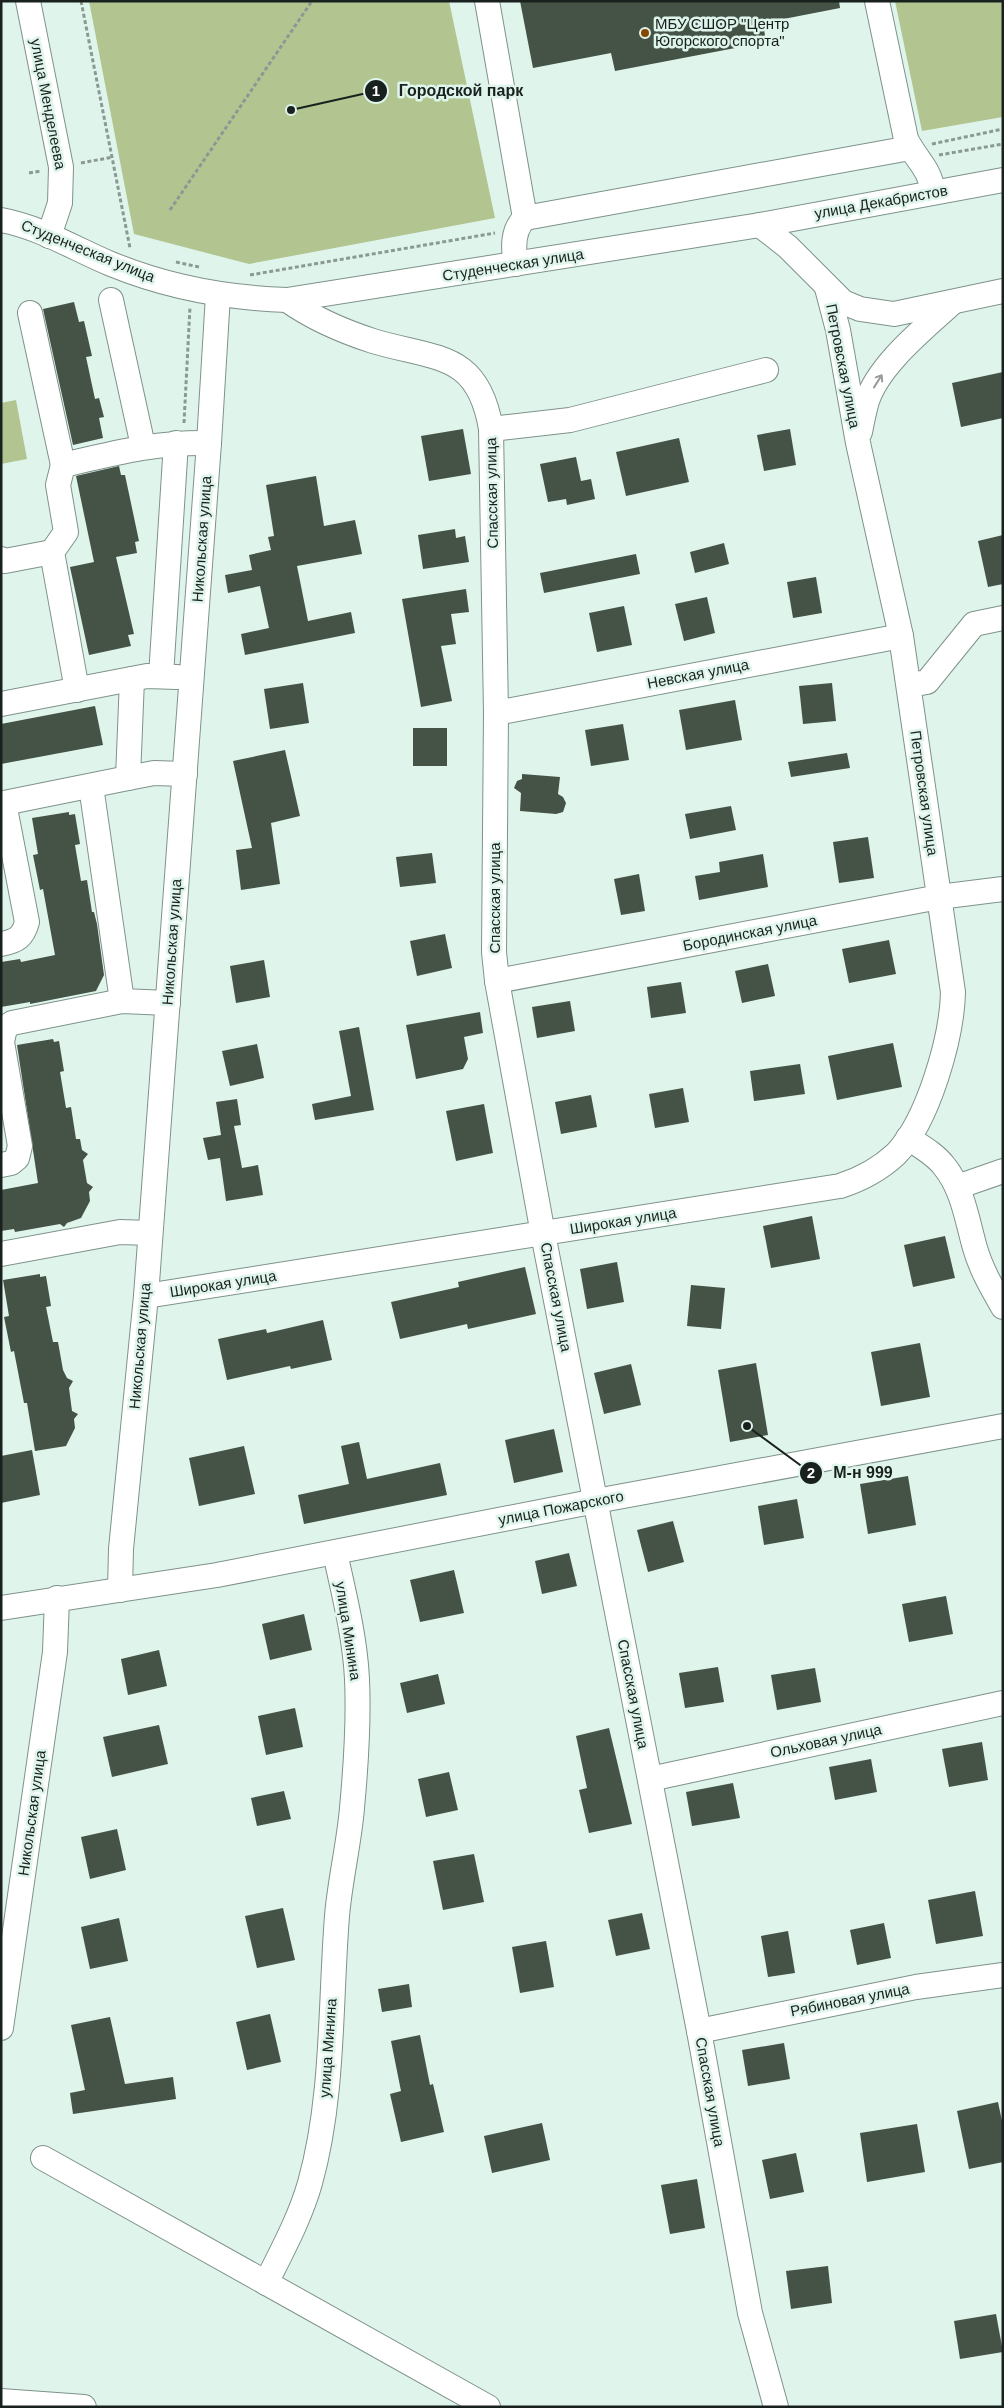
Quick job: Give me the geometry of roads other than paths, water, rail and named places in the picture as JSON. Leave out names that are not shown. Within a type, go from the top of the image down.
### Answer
[{"type":"street","name":"улица Менделеева","points":[[28,1],[61,167],[60,203],[49,236]]},
{"type":"street","points":[[487,1],[521,224],[514,250],[516,264]]},
{"type":"street","points":[[877,1],[906,139],[930,176],[934,192]]},
{"type":"street","points":[[521,224],[914,154]]},
{"type":"street","name":"улица Декабристов","points":[[760,225],[1003,180]]},
{"type":"street","name":"Студенческая улица","points":[[1,220],[29,227],[134,272],[218,295],[287,300],[760,225]]},
{"type":"street","points":[[760,225],[788,247],[843,302],[860,309],[894,314],[1003,291]]},
{"type":"street","name":"Петровская улица","points":[[827,288],[838,330],[858,444],[901,636],[953,992],[952,1013],[943,1060],[921,1114],[908,1138]]},
{"type":"street","name":"Никольская улица","points":[[120,1590],[121,1549],[146,1296],[209,443],[218,295]]},
{"type":"street","points":[[111,300],[142,446]]},
{"type":"street","name":"Спасская улица","points":[[287,300],[313,318],[343,331],[442,359],[461,369],[478,386],[487,405],[491,430],[496,713],[494,952],[497,981],[543,1234],[699,2031],[750,2314],[776,2407]]},
{"type":"street","name":"Петровская улица","points":[[858,444],[867,400],[878,380],[893,360],[955,301]]},
{"type":"street","points":[[1,559],[4,561],[52,552],[66,532],[58,485],[63,465],[30,313]]},
{"type":"street","points":[[491,430],[570,420],[766,370]]},
{"type":"street","points":[[160,676],[176,443]]},
{"type":"street","points":[[63,465],[142,446],[209,443]]},
{"type":"street","points":[[52,552],[77,690]]},
{"type":"street","points":[[909,685],[927,682],[974,624],[1003,618]]},
{"type":"street","name":"Невская улица","points":[[496,713],[901,636]]},
{"type":"street","points":[[1,704],[132,679],[160,676],[192,678]]},
{"type":"street","points":[[128,778],[132,679]]},
{"type":"street","points":[[1,944],[14,941],[22,936],[27,922],[3,804],[154,773],[185,774]]},
{"type":"street","points":[[90,786],[122,1001]]},
{"type":"street","name":"Бородинская улица","points":[[497,981],[939,897],[1003,889]]},
{"type":"street","points":[[1,1165],[11,1163],[17,1158],[20,1146],[2,1042],[5,1028],[12,1023],[122,1001],[168,1003]]},
{"type":"street","points":[[908,1138],[931,1153],[944,1166],[957,1187],[987,1279],[1003,1307]]},
{"type":"street","name":"Широкая улица","points":[[146,1296],[840,1186],[862,1179],[880,1168],[897,1153],[908,1138]]},
{"type":"street","points":[[957,1187],[1003,1171]]},
{"type":"street","points":[[1,1254],[120,1232],[150,1233]]},
{"type":"street","name":"улица Пожарского","points":[[1,1608],[57,1598],[120,1590],[335,1553],[596,1501],[1003,1426]]},
{"type":"street","name":"улица Минина","points":[[266,2283],[287,2240],[309,2184],[317,2150],[328,2074],[338,1905],[352,1809],[358,1720],[357,1678],[352,1638],[335,1553]]},
{"type":"street","name":"Никольская улица","points":[[1,2028],[55,1652],[57,1598]]},
{"type":"street","name":"Ольховая улица","points":[[650,1779],[1003,1703]]},
{"type":"street","name":"Рябиновая улица","points":[[699,2031],[916,1987],[1003,1975]]},
{"type":"street","points":[[44,2158],[488,2407]]},
{"type":"street","points":[[1,2401],[84,2407]]},
{"type":"place","name":"МБУ СШОР \"Центр Югорского спорта\"","points":[[645,33]]},
{"type":"place","name":"Городской парк","points":[[291,110]]},
{"type":"place","name":"М-н 999","points":[[747,1426]]}]
